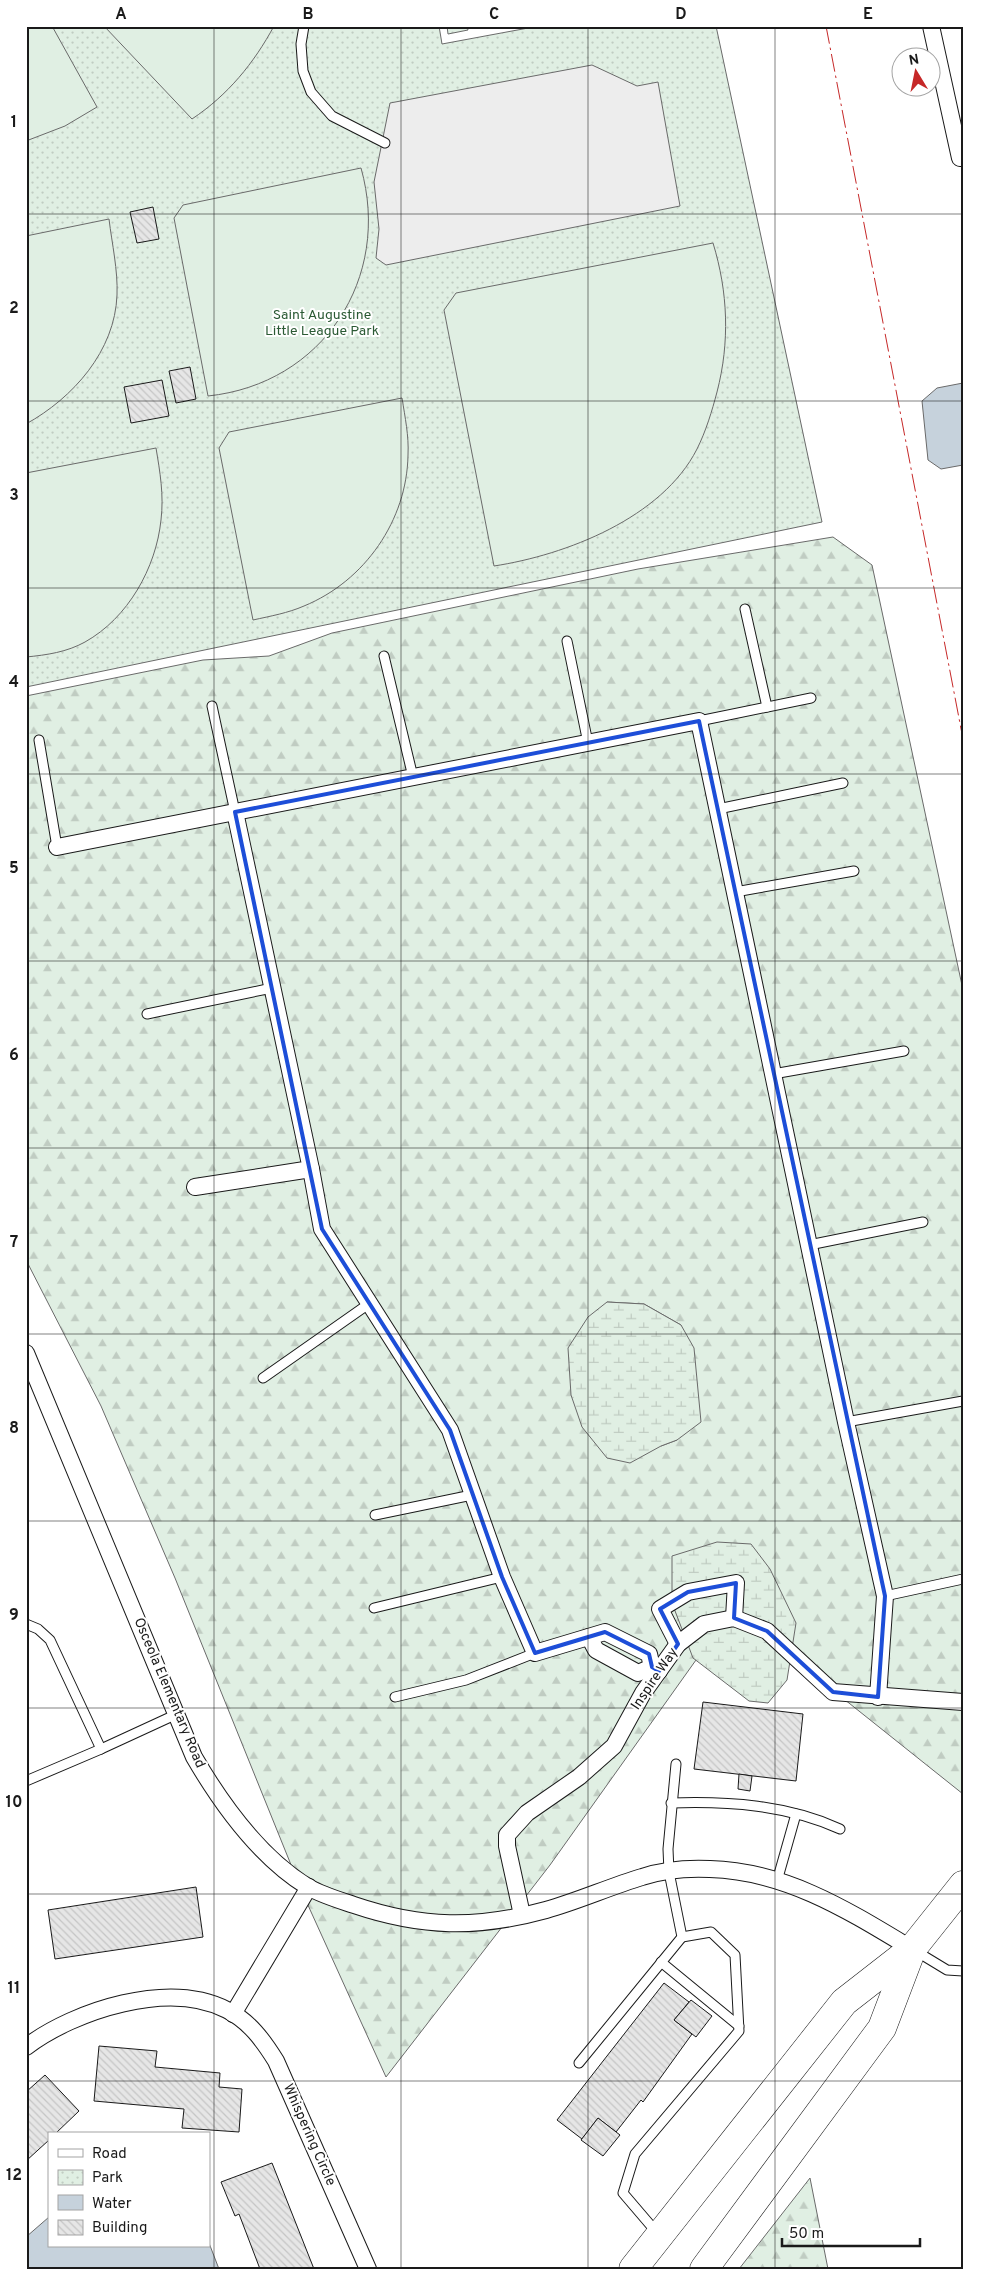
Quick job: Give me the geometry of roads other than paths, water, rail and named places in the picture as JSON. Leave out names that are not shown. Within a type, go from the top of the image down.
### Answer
[{"type":"highway","points":[[633,2269],[844,2002],[912,1949],[963,1885]]},
{"type":"highway","points":[[704,2269],[882,2028],[912,1949]]},
{"type":"street","points":[[932,26],[960,158]]},
{"type":"street","points":[[56,847],[699,721],[808,1245],[885,1596],[878,1697]]},
{"type":"street","points":[[235,812],[322,1229],[450,1430],[502,1577],[535,1653],[589,1638],[596,1650],[638,1673],[655,1669]]},
{"type":"street","points":[[195,1187],[311,1169]]},
{"type":"street","name":"Osceola Elementary Road","points":[[26,1353],[194,1756],[215,1793],[234,1818],[277,1862],[309,1887],[376,1913],[409,1920],[443,1924],[477,1924],[522,1915],[594,1895],[642,1876],[669,1872],[720,1870],[777,1881],[802,1889],[838,1905],[912,1949]]},
{"type":"street","points":[[678,1644],[660,1609],[688,1592],[736,1583],[734,1618],[767,1630],[833,1692],[878,1697],[963,1702]]},
{"type":"street","name":"Inspire Way","points":[[522,1915],[507,1846],[507,1836],[527,1813],[579,1777],[614,1746],[655,1669],[678,1644],[704,1624],[734,1618]]},
{"type":"street","points":[[233,2014],[309,1887]]},
{"type":"street","name":"Whispering Circle","points":[[26,2047],[61,2026],[94,2012],[147,2000],[181,1997],[197,2000],[233,2014],[249,2025],[264,2041],[276,2061],[368,2269]]},
{"type":"lane","points":[[304,26],[301,44],[303,71],[311,92],[332,116],[385,143]]},
{"type":"lane","points":[[745,608],[767,707]]},
{"type":"lane","points":[[568,641],[588,743]]},
{"type":"lane","points":[[384,656],[413,777]]},
{"type":"lane","points":[[699,721],[811,698]]},
{"type":"lane","points":[[212,706],[235,812]]},
{"type":"lane","points":[[39,740],[56,847]]},
{"type":"lane","points":[[718,809],[843,783]]},
{"type":"lane","points":[[734,892],[854,871]]},
{"type":"lane","points":[[147,1014],[272,988]]},
{"type":"lane","points":[[773,1074],[904,1050]]},
{"type":"lane","points":[[808,1245],[923,1222]]},
{"type":"lane","points":[[263,1378],[370,1304]]},
{"type":"lane","points":[[846,1422],[963,1401]]},
{"type":"lane","points":[[375,1515],[472,1495]]},
{"type":"lane","points":[[374,1608],[502,1577]]},
{"type":"lane","points":[[885,1596],[963,1579]]},
{"type":"lane","points":[[26,1624],[38,1629],[50,1640],[101,1749]]},
{"type":"lane","points":[[395,1697],[466,1680],[535,1653]]},
{"type":"lane","points":[[26,1781],[177,1714]]},
{"type":"lane","points":[[676,1764],[668,1834],[669,1872],[682,1937]]},
{"type":"lane","points":[[671,1804],[707,1802],[738,1804],[796,1814],[825,1822],[840,1829]]},
{"type":"lane","points":[[777,1881],[796,1814]]},
{"type":"lane","points":[[579,2063],[682,1937],[711,1932],[735,1955],[739,2031],[634,2154],[623,2193],[659,2235]]},
{"type":"lane","points":[[912,1949],[947,1970],[963,1971]]},
{"type":"lane","points":[[661,1962],[739,2026]]},
{"type":"water","points":[[963,383],[963,465],[941,469],[928,460],[922,401],[937,388]]},
{"type":"water","points":[[48,2218],[48,2248],[210,2248],[210,2246],[219,2269],[26,2269],[26,2237]]},
{"type":"park label","name":"Saint Augustine Little League Park","points":[[322,324]]}]
